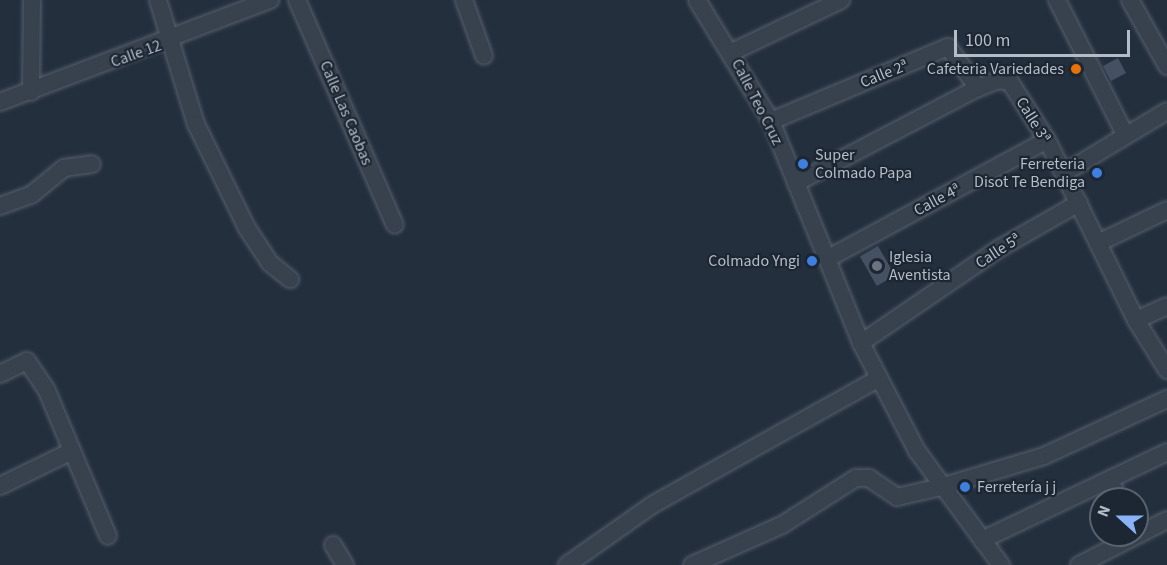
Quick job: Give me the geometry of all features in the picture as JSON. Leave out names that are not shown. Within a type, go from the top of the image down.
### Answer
[{"type":"street","points":[[31,92],[32,0]]},
{"type":"street","points":[[158,0],[196,123],[247,228],[270,263],[290,279]]},
{"type":"street","name":"Calle 12","points":[[0,102],[171,42],[270,0]]},
{"type":"street","name":"Calle Las Caobas","points":[[297,0],[395,225]]},
{"type":"street","points":[[464,0],[484,56]]},
{"type":"street","name":"Calle Teo Cruz","points":[[697,0],[732,52],[771,121],[861,343],[879,378],[941,487],[1001,565]]},
{"type":"street","points":[[732,52],[841,0]]},
{"type":"street","points":[[1057,0],[1125,134]]},
{"type":"street","points":[[1130,0],[1167,66]]},
{"type":"street","name":"Calle 2ª","points":[[771,121],[951,47],[978,88]]},
{"type":"street","name":"Calle 3ª","points":[[795,183],[978,88],[999,80],[1010,82],[1047,141],[1136,320],[1167,370]]},
{"type":"street","points":[[1064,173],[1125,134],[1167,111]]},
{"type":"street","name":"Calle 4ª","points":[[827,260],[1047,141]]},
{"type":"street","points":[[0,206],[31,195],[64,168],[92,164]]},
{"type":"street","name":"Calle 5ª","points":[[861,343],[1000,248],[1078,203]]},
{"type":"street","points":[[1098,243],[1167,210]]},
{"type":"street","points":[[1136,320],[1167,306]]},
{"type":"street","points":[[0,375],[27,361],[72,451],[108,536]]},
{"type":"street","points":[[567,565],[652,505],[879,378]]},
{"type":"street","points":[[692,565],[782,525],[856,478],[869,478],[897,497],[941,487],[1044,456],[1167,399]]},
{"type":"street","points":[[0,486],[72,451]]},
{"type":"street","points":[[982,540],[1167,452]]},
{"type":"street","points":[[1110,479],[1113,487]]},
{"type":"street","points":[[1149,529],[1167,520]]},
{"type":"street","points":[[333,545],[345,565]]},
{"type":"street","points":[[1079,565],[1113,547]]},
{"type":"building","points":[[1118,58],[1126,73],[1111,81],[1103,66]]},
{"type":"building","name":"Iglesia Aventista","points":[[878,246],[895,275],[877,286],[860,256]]},
{"type":"place","name":"Cafeteria Variedades","points":[[1076,69]]},
{"type":"place","name":"Super Colmado Papa","points":[[803,164]]},
{"type":"place","name":"Ferreteria Disot Te Bendiga","points":[[1097,173]]},
{"type":"place","name":"Colmado Yngi","points":[[812,261]]},
{"type":"place","name":"Iglesia Aventista","points":[[877,266]]},
{"type":"place","name":"Ferretería j j","points":[[965,487]]}]
